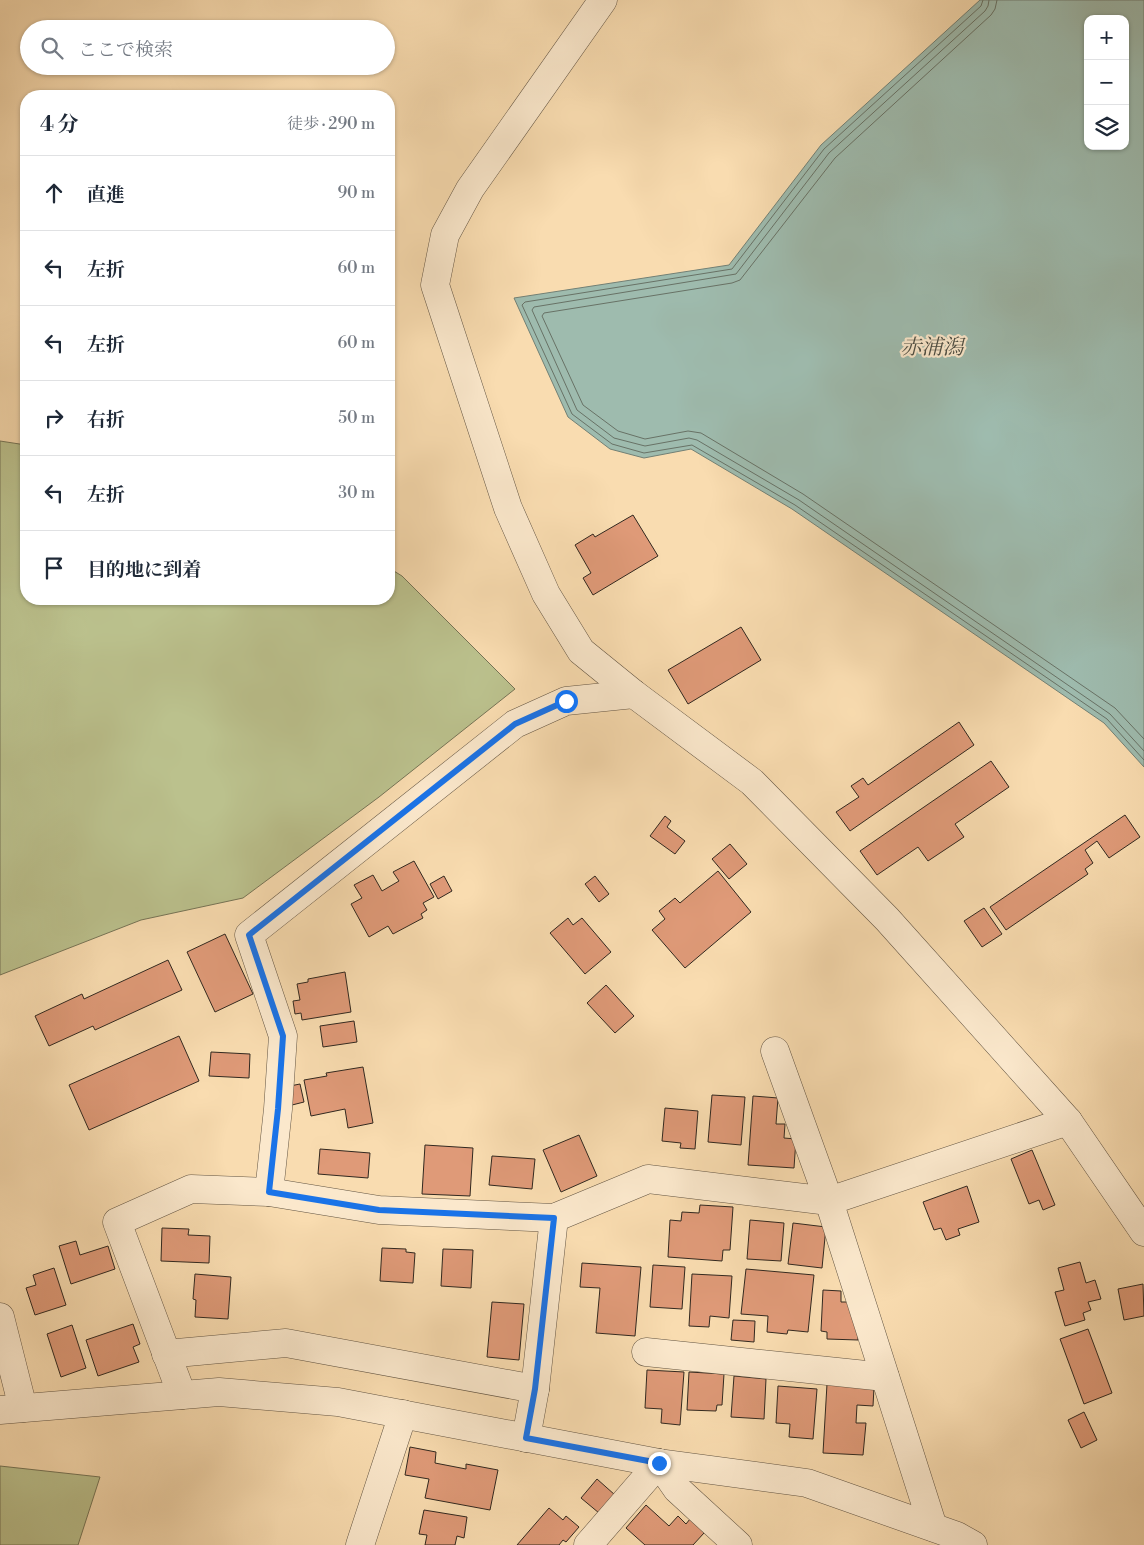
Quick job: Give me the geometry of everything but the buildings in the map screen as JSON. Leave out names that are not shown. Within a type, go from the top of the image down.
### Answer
[{"type":"street","points":[[603,0],[470,189],[445,235],[435,285],[508,508],[546,594],[581,651],[634,694],[752,782],[887,918],[1068,1121],[1144,1232]]},
{"type":"street","points":[[269,1192],[278,1109],[283,1036],[249,935],[515,724],[566,701],[634,694]]},
{"type":"street","points":[[775,1051],[829,1200],[932,1527]]},
{"type":"street","points":[[182,1395],[117,1222],[191,1189],[269,1192],[379,1210],[554,1218],[648,1179],[829,1200],[1068,1121]]},
{"type":"street","points":[[526,1438],[535,1389],[554,1218]]},
{"type":"street","points":[[0,1317],[12,1409],[219,1392],[338,1402],[659,1463],[807,1483],[957,1536],[973,1545]]},
{"type":"street","points":[[166,1354],[286,1344],[535,1389]]},
{"type":"street","points":[[646,1352],[885,1377]]},
{"type":"street","points":[[360,1545],[403,1414]]},
{"type":"street","points":[[588,1545],[659,1463]]},
{"type":"street","points":[[659,1463],[676,1489],[738,1545]]},
{"type":"green space","points":[[0,441],[20,444],[20,605],[395,605],[395,572],[402,576],[515,689],[379,797],[243,898],[141,920],[0,975]]},
{"type":"green space","points":[[0,1466],[100,1477],[78,1545],[0,1545]]},
{"type":"water","name":"赤浦潟","points":[[980,0],[1144,0],[1144,767],[1104,723],[792,509],[691,449],[644,458],[610,449],[568,417],[514,298],[729,265],[821,145]]},
{"type":"route","points":[[566,701],[515,724],[249,935],[283,1036],[278,1109],[269,1192],[379,1210],[554,1218],[535,1389],[526,1438],[659,1463]]}]
